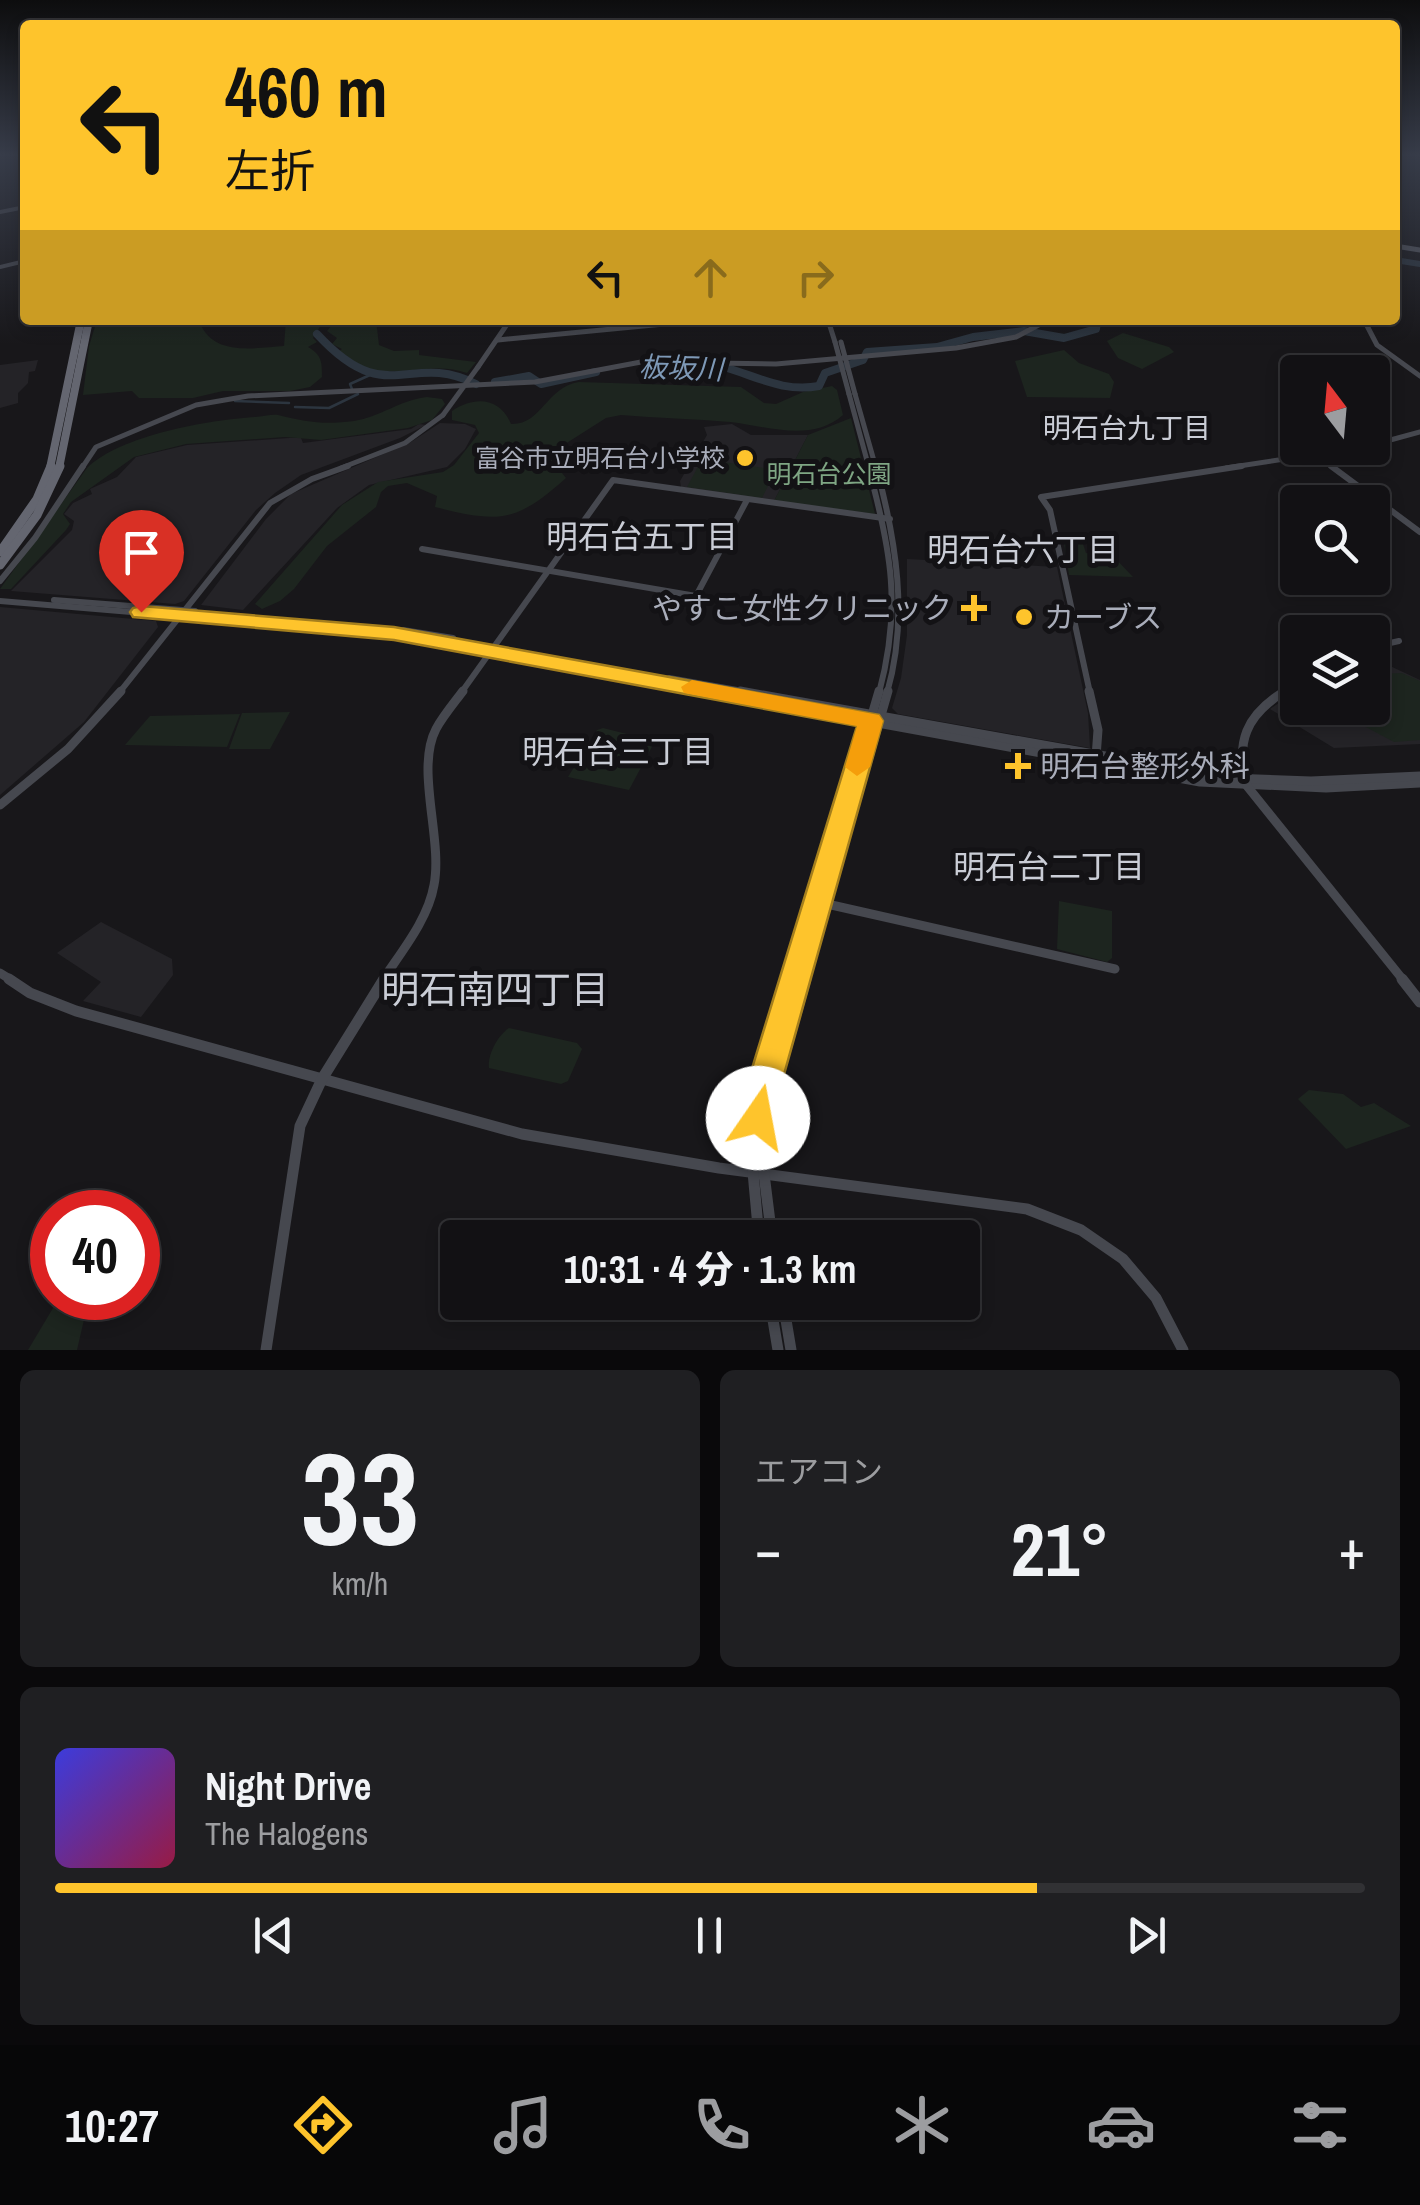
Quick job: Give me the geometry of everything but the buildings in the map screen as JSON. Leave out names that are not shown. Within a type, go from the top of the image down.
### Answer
[{"type":"highway","points":[[0,552],[37,499],[52,464],[80,325]]},
{"type":"highway","points":[[0,565],[25,533],[55,482],[68,436],[88,325]]},
{"type":"street","points":[[0,805],[106,710],[260,513],[279,496],[305,482],[410,440],[443,415],[507,325]]},
{"type":"street","points":[[498,340],[654,325]]},
{"type":"street","points":[[759,1220],[758,1173],[766,1075],[875,719],[892,676],[900,621],[900,565],[833,325]]},
{"type":"street","points":[[0,581],[35,538],[96,447],[196,405],[248,396],[539,382],[641,362],[764,364],[956,348],[1030,331],[1040,325]]},
{"type":"street","points":[[1367,325],[1380,349],[1420,376]]},
{"type":"street","points":[[1390,440],[1420,432]]},
{"type":"street","points":[[1096,757],[1098,730],[1050,510],[1041,496],[1280,459]]},
{"type":"street","points":[[1330,465],[1420,532]]},
{"type":"street","points":[[266,1350],[300,1126],[322,1078],[435,888],[438,854],[428,759],[434,732],[613,480],[886,519]]},
{"type":"street","points":[[422,549],[696,596],[747,500]]},
{"type":"street","points":[[0,598],[397,629],[1165,776],[1326,788],[1420,779]]},
{"type":"street","points":[[1390,643],[1399,641]]},
{"type":"street","points":[[1280,697],[1249,720],[1238,751],[1246,783],[1420,1002]]},
{"type":"street","points":[[875,719],[1246,783]]},
{"type":"street","points":[[768,1220],[758,1173],[776,1086],[875,719]]},
{"type":"street","points":[[827,904],[1114,969]]},
{"type":"street","points":[[0,973],[30,993],[76,1011],[522,1134],[758,1173],[1027,1209],[1075,1224],[1132,1267],[1164,1309],[1183,1350]]},
{"type":"street","points":[[773,1320],[778,1350]]},
{"type":"street","points":[[786,1320],[791,1350]]},
{"type":"shaded area","points":[[38,360],[35,371],[29,372],[28,383],[18,393],[18,403],[0,408],[0,365]]},
{"type":"shaded area","points":[[440,423],[465,424],[476,429],[465,449],[447,467],[369,485],[337,508],[243,610],[201,605],[266,519],[291,494],[411,442]]},
{"type":"shaded area","name":"富谷市立明石台小学校","points":[[732,424],[751,435],[808,435],[774,501],[681,487],[680,481],[707,435],[704,427]]},
{"type":"shaded area","points":[[426,425],[301,475],[275,493],[256,510],[184,601],[175,604],[11,591],[72,530],[74,521],[64,514],[73,503],[92,494],[90,489],[117,477],[136,457],[187,445],[289,438],[301,438],[303,443],[411,429]]},
{"type":"shaded area","points":[[907,559],[1057,567],[1088,713],[1090,748],[898,714],[892,708],[907,635]]},
{"type":"shaded area","points":[[0,607],[156,621],[158,627],[84,722],[0,795]]},
{"type":"shaded area","points":[[1390,666],[1420,680],[1420,744],[1334,748],[1296,725],[1390,725]]},
{"type":"shaded area","points":[[1280,702],[1280,715],[1270,709]]},
{"type":"shaded area","points":[[101,922],[172,959],[173,975],[141,1017],[83,1001],[101,982],[57,953]]},
{"type":"green space","points":[[95,325],[202,325],[213,340],[247,348],[284,346],[286,325],[321,325],[313,338],[317,342],[308,347],[320,359],[322,377],[310,387],[290,391],[223,391],[193,398],[139,398],[132,391],[83,395]]},
{"type":"green space","points":[[321,325],[377,325],[379,345],[394,351],[419,350],[419,355],[476,362],[467,373],[434,368],[385,372],[369,369],[338,352],[342,349],[332,344],[337,338],[327,331],[331,326]]},
{"type":"green space","points":[[1123,333],[1174,352],[1142,369],[1118,358],[1107,341]]},
{"type":"green space","points":[[1064,350],[1079,363],[1109,374],[1114,382],[1110,398],[1027,397],[1015,361]]},
{"type":"green space","points":[[579,382],[741,387],[764,403],[776,404],[803,392],[832,386],[837,390],[843,415],[830,424],[803,431],[703,420],[621,415],[606,418],[551,453],[550,458],[566,478],[533,504],[506,515],[475,516],[435,507],[437,496],[407,483],[388,486],[381,492],[376,507],[327,546],[294,589],[262,609],[255,604],[342,505],[378,482],[443,472],[454,465],[479,433],[475,425],[452,420],[452,411],[469,403],[486,402],[500,408],[511,424],[521,423],[559,391]]},
{"type":"green space","points":[[427,397],[442,399],[445,404],[432,420],[408,428],[321,440],[285,437],[186,444],[134,457],[71,502],[63,514],[70,524],[66,530],[11,589],[0,589],[87,468],[121,447],[166,431],[236,419],[276,415],[315,422],[354,421]]},
{"type":"green space","name":"明石台公園","points":[[851,418],[875,514],[774,501],[808,435]]},
{"type":"green space","points":[[710,460],[776,470],[762,498],[687,487],[700,463]]},
{"type":"green space","points":[[1064,543],[1083,544],[1086,553],[1112,555],[1133,577],[1069,575]]},
{"type":"green space","points":[[1402,673],[1420,681],[1420,740],[1394,742],[1362,725],[1390,725],[1390,674]]},
{"type":"green space","points":[[290,712],[270,749],[229,749],[242,713]]},
{"type":"green space","points":[[240,714],[227,747],[125,745],[150,716]]},
{"type":"green space","points":[[603,728],[655,741],[629,790],[568,777],[597,730]]},
{"type":"green space","points":[[1059,901],[1112,911],[1112,958],[1107,962],[1057,949]]},
{"type":"green space","points":[[509,1028],[577,1043],[582,1049],[568,1081],[561,1084],[489,1068],[494,1046]]},
{"type":"green space","points":[[1309,1090],[1343,1094],[1361,1107],[1374,1103],[1411,1126],[1346,1149],[1298,1099]]},
{"type":"green space","points":[[46,1320],[84,1320],[77,1350],[28,1350]]},
{"type":"waterway","points":[[1400,261],[1420,264]]},
{"type":"waterway","name":"板坂川","points":[[673,365],[714,365],[781,385],[806,388],[819,386],[825,373],[863,360],[867,352],[937,347],[973,337],[1024,331],[1064,338],[1096,329],[1096,325]]},
{"type":"waterway","name":"板坂川","points":[[317,334],[362,370],[381,375],[453,375],[476,384]]},
{"type":"waterway","name":"板坂川","points":[[495,382],[529,376],[541,384],[596,372]]},
{"type":"waterway","points":[[352,389],[350,384],[370,375]]},
{"type":"waterway","points":[[295,407],[329,408],[358,394]]},
{"type":"waterway","points":[[235,401],[289,403]]},
{"type":"slow traffic","points":[[692,687],[871,721],[857,767]]},
{"type":"place","name":"富谷市立明石台小学校","points":[[745,458]]},
{"type":"place","name":"やすこ女性クリニック","points":[[974,608]]},
{"type":"place","name":"カーブス","points":[[1024,617]]},
{"type":"place","name":"明石台整形外科","points":[[1018,766]]},
{"type":"district","name":"明石台九丁目","points":[[1127,428]]},
{"type":"district","name":"明石台五丁目","points":[[642,536]]},
{"type":"district","name":"明石台六丁目","points":[[1023,549]]},
{"type":"district","name":"明石台三丁目","points":[[618,751]]},
{"type":"district","name":"明石台二丁目","points":[[1049,866]]},
{"type":"district","name":"明石南四丁目","points":[[495,989]]},
{"type":"route","points":[[141,612],[394,634],[871,721],[766,1075],[758,1118]]}]
